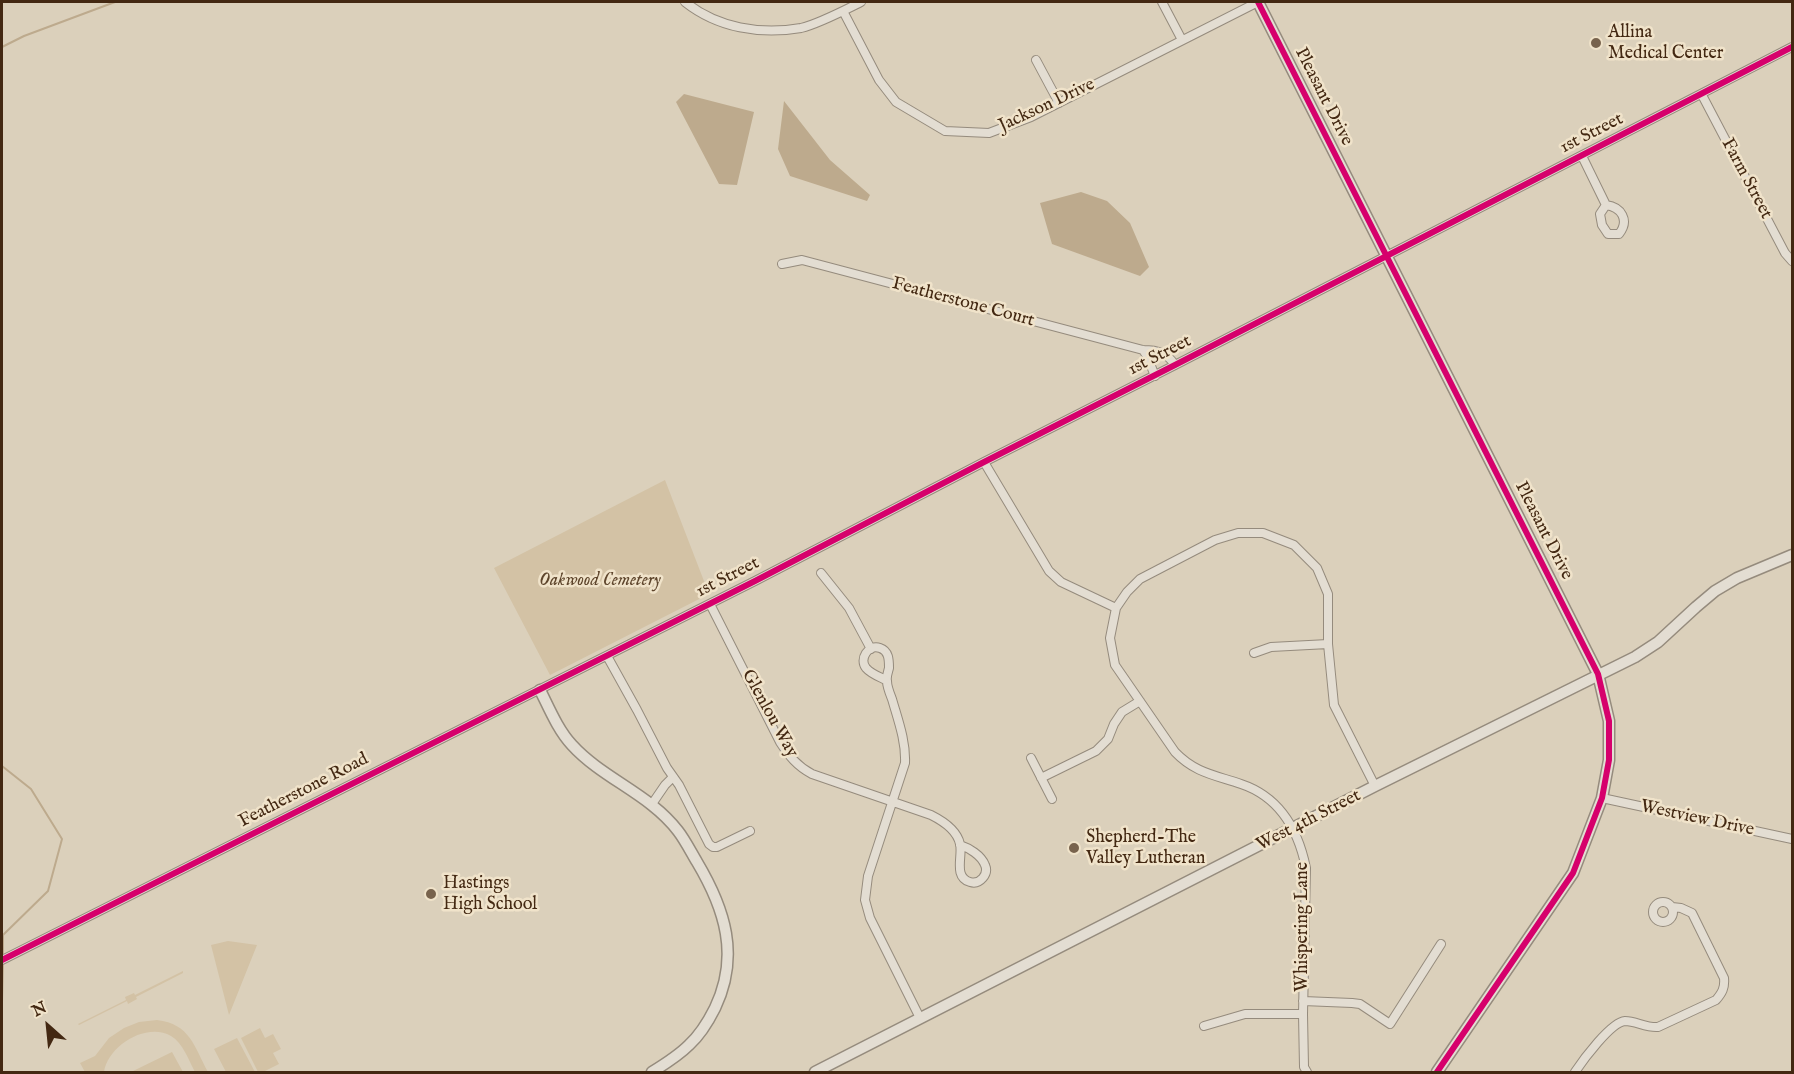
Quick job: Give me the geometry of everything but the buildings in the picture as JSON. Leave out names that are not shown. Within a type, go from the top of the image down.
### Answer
[{"type":"street","points":[[685,2],[726,24],[744,29],[761,30],[802,27],[861,2]]},
{"type":"street","points":[[1162,2],[1182,40]]},
{"type":"street","name":"Jackson Drive","points":[[843,11],[879,80],[896,102],[945,131],[989,133],[1031,117],[1258,2]]},
{"type":"street","name":"Pleasant Drive","points":[[1258,2],[1598,674],[1609,721],[1609,760],[1602,798],[1573,873],[1437,1072]]},
{"type":"street","name":"1st Street","points":[[540,690],[1792,47]]},
{"type":"street","points":[[1036,60],[1059,103]]},
{"type":"street","name":"Farm Street","points":[[1702,95],[1785,253],[1792,261]]},
{"type":"street","points":[[1582,156],[1606,205]]},
{"type":"street","name":"Featherstone Court","points":[[782,264],[802,260],[1143,350],[1164,353],[1175,365]]},
{"type":"street","points":[[1143,350],[1155,375]]},
{"type":"street","points":[[984,462],[1049,571],[1061,582],[1116,608],[1140,579],[1215,540],[1238,532],[1263,533],[1294,545],[1317,568],[1328,594],[1328,644],[1334,705],[1376,786]]},
{"type":"street","name":"West 4th Street","points":[[815,1072],[1376,786],[1635,657],[1659,642],[1715,591],[1737,578],[1792,555]]},
{"type":"street","points":[[821,573],[849,608],[871,649]]},
{"type":"street","name":"Glenlou Way","points":[[710,604],[788,755],[800,767],[812,774],[940,819],[955,834],[960,845]]},
{"type":"street","name":"Whispering Lane","points":[[1116,608],[1110,638],[1115,665],[1175,752],[1199,771],[1244,785],[1266,795],[1283,812],[1302,849],[1306,868],[1303,1014],[1304,1067],[1307,1072]]},
{"type":"street","points":[[1254,653],[1271,647],[1328,644]]},
{"type":"street","points":[[886,680],[865,667],[864,657],[871,649],[881,648],[886,652],[889,664],[886,680],[903,740],[905,763],[868,876],[866,906],[921,1018]]},
{"type":"street","points":[[607,656],[709,844],[713,848],[717,847],[750,831]]},
{"type":"street","points":[[540,690],[551,713],[571,744],[598,768],[652,804],[678,831],[719,906],[728,941],[728,969],[721,997],[707,1024],[689,1046],[652,1072]]},
{"type":"street","name":"Featherstone Road","points":[[2,960],[540,690]]},
{"type":"street","points":[[1041,778],[1104,745],[1122,712],[1140,701]]},
{"type":"street","points":[[1031,758],[1052,799]]},
{"type":"street","points":[[652,804],[673,777]]},
{"type":"street","name":"Westview Drive","points":[[1602,798],[1792,839]]},
{"type":"street","points":[[1575,1072],[1617,1023],[1627,1021],[1658,1028],[1716,1000],[1722,994],[1724,978],[1692,913],[1672,907]]},
{"type":"street","points":[[1303,1001],[1360,1004],[1390,1024],[1441,944]]},
{"type":"street","points":[[1204,1026],[1245,1014],[1303,1014]]},
{"type":"green space","name":"Oakwood Cemetery","points":[[665,480],[709,594],[550,675],[494,568]]},
{"type":"green space","points":[[228,941],[257,945],[229,1015],[211,945]]},
{"type":"green space","points":[[183,971],[136,997],[137,999],[128,1004],[127,1001],[78,1024],[126,1000],[125,997],[134,993],[135,995]]},
{"type":"green space","points":[[157,1020],[168,1022],[184,1031],[208,1072],[195,1072],[182,1048],[171,1036],[161,1032],[151,1032],[140,1034],[120,1045],[107,1062],[104,1072],[85,1072],[80,1063],[95,1056],[109,1038],[139,1022]]},
{"type":"green space","points":[[260,1028],[265,1038],[273,1034],[281,1049],[273,1053],[279,1064],[263,1072],[258,1072],[241,1038]]},
{"type":"green space","points":[[237,1038],[255,1072],[226,1072],[214,1049]]},
{"type":"green space","points":[[172,1052],[183,1072],[131,1072]]},
{"type":"shaded area","points":[[684,94],[754,112],[737,185],[719,184],[676,102]]},
{"type":"shaded area","points":[[784,101],[830,160],[870,195],[867,201],[790,176],[778,149]]},
{"type":"shaded area","points":[[1081,192],[1107,201],[1130,223],[1149,267],[1140,276],[1052,244],[1040,203]]},
{"type":"waterway","points":[[2,47],[24,36],[115,2]]},
{"type":"waterway","points":[[2,766],[31,789],[62,839],[48,891],[3,935],[3,957]]},
{"type":"waterway","points":[[2,1002],[3,963]]},
{"type":"cycle path","points":[[1258,2],[1598,674],[1609,721],[1609,760],[1602,798],[1573,873],[1437,1072]]},
{"type":"cycle path","points":[[2,960],[755,581],[1792,47]]},
{"type":"place","name":"Allina Medical Center","points":[[1596,43]]},
{"type":"place","name":"Shepherd-The Valley Lutheran","points":[[1074,848]]},
{"type":"place","name":"Hastings High School","points":[[431,894]]}]
